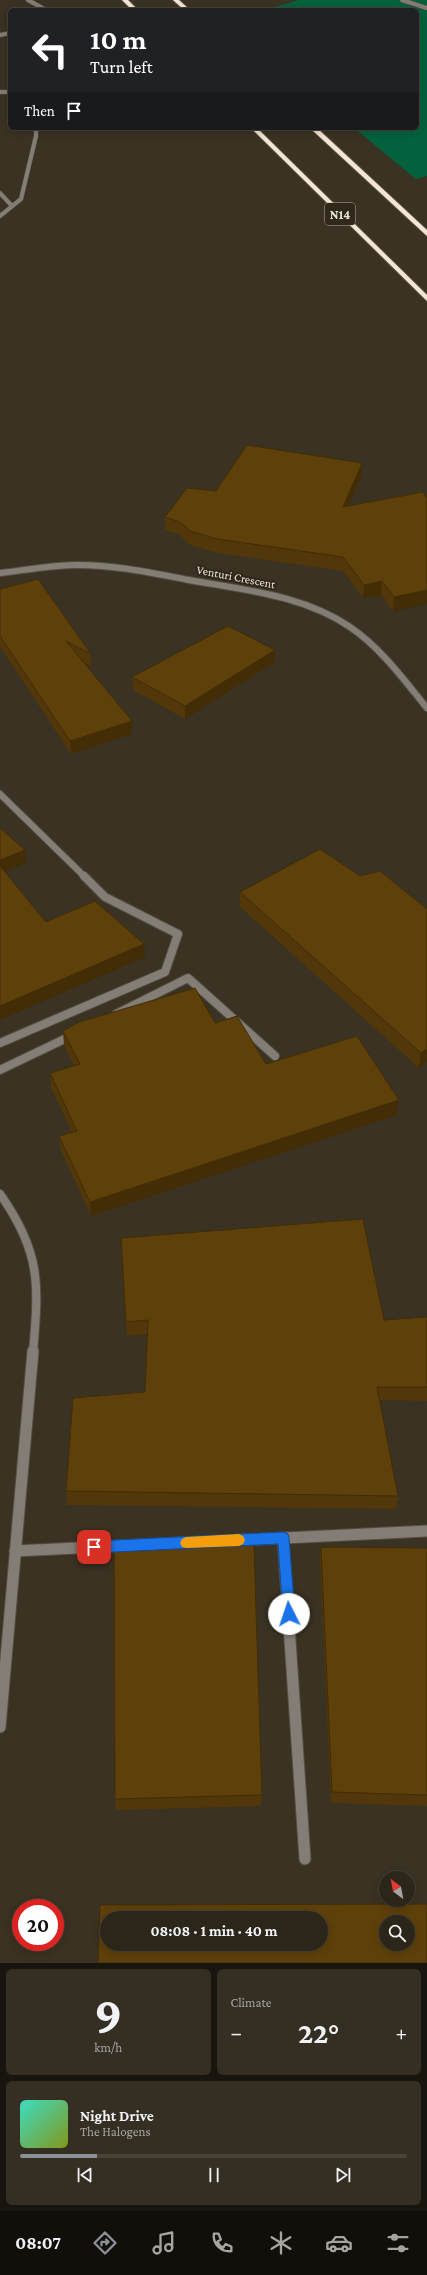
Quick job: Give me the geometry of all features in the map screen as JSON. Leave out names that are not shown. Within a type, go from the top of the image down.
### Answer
[{"type":"highway","points":[[125,0],[133,8]]},
{"type":"highway","points":[[176,0],[185,8]]},
{"type":"highway","name":"N14","points":[[256,130],[427,299]]},
{"type":"highway","points":[[315,130],[427,234]]},
{"type":"street","points":[[28,0],[42,8]]},
{"type":"street","points":[[402,0],[427,8]]},
{"type":"street","points":[[0,216],[21,199],[36,136],[36,130]]},
{"type":"street","points":[[0,192],[12,206]]},
{"type":"street","name":"Venturi Crescent","points":[[0,573],[76,565],[118,568],[245,590],[302,603],[338,620],[359,634],[377,649],[427,708]]},
{"type":"street","points":[[0,794],[105,897],[178,934],[165,972],[0,1043]]},
{"type":"street","points":[[105,1019],[188,978],[275,1056]]},
{"type":"street","points":[[0,1070],[84,1029]]},
{"type":"street","points":[[0,1194],[18,1218],[29,1242],[37,1275],[0,1727]]},
{"type":"street","points":[[15,1551],[427,1531]]},
{"type":"street","points":[[283,1538],[306,1859]]},
{"type":"green space","points":[[299,0],[427,0],[427,176],[416,179],[356,130],[419,130],[419,8],[270,8]]},
{"type":"building","points":[[247,445],[362,463],[343,507],[423,492],[427,498],[427,590],[394,597],[382,581],[364,585],[343,557],[217,539],[190,531],[180,522],[165,517],[187,488],[216,491]]},
{"type":"building","points":[[38,579],[91,654],[66,641],[132,721],[70,741],[0,636],[0,589]]},
{"type":"building","points":[[228,626],[275,650],[185,706],[132,677]]},
{"type":"building","points":[[0,828],[25,850],[0,860]]},
{"type":"building","points":[[320,849],[360,876],[380,871],[427,909],[427,1049],[421,1053],[240,892]]},
{"type":"building","points":[[0,866],[46,922],[95,901],[144,944],[0,1006]]},
{"type":"building","points":[[195,988],[215,1023],[237,1016],[266,1064],[357,1036],[399,1100],[90,1202],[59,1136],[77,1131],[50,1073],[80,1064],[63,1031],[79,1022]]},
{"type":"building","points":[[363,1219],[384,1320],[427,1317],[427,1387],[377,1387],[398,1496],[66,1491],[73,1398],[145,1392],[148,1320],[126,1322],[121,1238]]},
{"type":"building","points":[[254,1545],[262,1795],[115,1799],[114,1550]]},
{"type":"building","points":[[321,1547],[427,1548],[427,1795],[332,1792]]},
{"type":"building","points":[[379,1904],[379,1907],[415,1907],[415,1904],[427,1904],[427,1963],[98,1963],[100,1905]]},
{"type":"slow traffic","points":[[186,1543],[239,1540]]},
{"type":"route","points":[[94,1547],[283,1538],[289,1614]]}]
